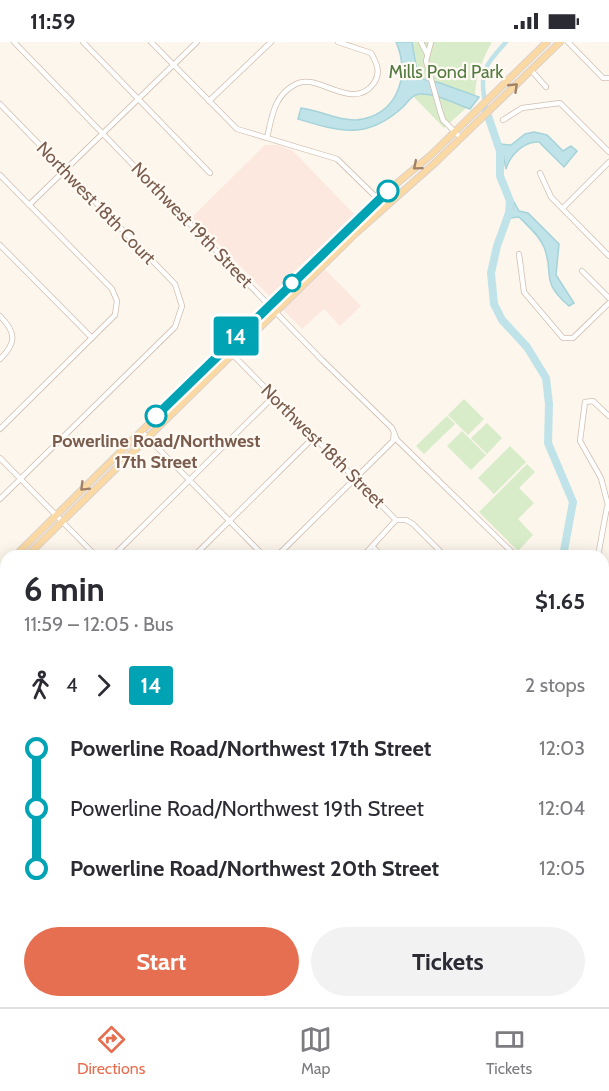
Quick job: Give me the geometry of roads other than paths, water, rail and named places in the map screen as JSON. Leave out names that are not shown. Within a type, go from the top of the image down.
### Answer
[{"type":"main road","points":[[21,550],[378,199],[455,132],[547,42]]},
{"type":"main road","points":[[33,550],[384,206],[461,138],[560,42]]},
{"type":"main road","points":[[531,70],[537,52]]},
{"type":"main road","points":[[384,206],[389,190]]},
{"type":"main road","points":[[374,216],[378,199]]},
{"type":"street","points":[[83,42],[210,173]]},
{"type":"street","points":[[151,42],[237,129],[337,159],[378,199]]},
{"type":"street","points":[[29,205],[196,42]]},
{"type":"street","points":[[209,101],[270,42]]},
{"type":"street","points":[[267,138],[276,101],[297,83],[307,82],[348,94],[365,92],[378,77],[377,63],[371,53],[338,42]]},
{"type":"street","points":[[421,42],[427,54],[443,120],[461,138]]},
{"type":"street","points":[[427,54],[431,42]]},
{"type":"street","points":[[568,42],[603,78],[609,79]]},
{"type":"street","name":"Northwest 19th Street","points":[[16,43],[101,133],[393,428],[398,440],[510,550]]},
{"type":"street","points":[[531,70],[546,87]]},
{"type":"street","points":[[503,120],[522,108],[560,103],[609,152]]},
{"type":"street","name":"Northwest 18th Court","points":[[0,104],[175,284],[182,306],[175,327],[20,479]]},
{"type":"street","points":[[563,208],[609,162]]},
{"type":"street","points":[[540,173],[551,197],[609,255]]},
{"type":"street","points":[[0,175],[112,289],[117,301],[115,315],[0,429]]},
{"type":"street","points":[[0,245],[92,338]]},
{"type":"street","points":[[519,254],[524,292],[557,332],[568,340],[609,303]]},
{"type":"street","points":[[582,272],[609,298]]},
{"type":"street","points":[[0,316],[10,327],[14,337],[10,349],[0,359]]},
{"type":"street","name":"Northwest 18th Street","points":[[232,354],[396,520],[406,520],[413,524],[439,550]]},
{"type":"street","points":[[119,550],[273,396]]},
{"type":"street","points":[[599,550],[608,508],[601,478],[580,441],[583,406],[589,400],[609,416]]},
{"type":"street","points":[[141,431],[258,550]]},
{"type":"street","points":[[283,550],[393,441],[394,433]]},
{"type":"street","points":[[200,550],[314,437]]},
{"type":"street","points":[[0,458],[90,550]]},
{"type":"street","points":[[0,499],[20,479]]},
{"type":"street","points":[[370,550],[396,520]]},
{"type":"street","points":[[373,547],[376,550]]},
{"type":"water","points":[[396,42],[412,42],[418,78],[479,97],[470,109],[439,97],[417,94],[390,118],[365,129],[341,130],[298,119],[301,108],[349,120],[370,117],[382,111],[391,103],[401,80],[402,68]]},
{"type":"water","points":[[534,132],[547,135],[563,151],[571,146],[577,151],[564,167],[539,142],[533,142],[518,150],[506,169],[501,144],[511,145],[525,134]]},
{"type":"water","points":[[514,202],[519,211],[528,213],[559,244],[556,275],[574,303],[569,306],[554,290],[549,277],[547,257],[539,239],[519,217],[511,218]]},
{"type":"waterway","points":[[486,110],[483,88],[484,73],[491,59],[506,42]]},
{"type":"waterway","points":[[486,110],[500,151],[500,176],[510,201],[509,213],[497,246],[491,273],[494,304],[502,320],[527,347],[546,378],[549,404],[548,443],[573,502],[564,550]]},
{"type":"place","name":"Powerline Road/Northwest 17th Street","points":[[156,416]]},
{"type":"park label","name":"Mills Pond Park","points":[[446,72]]}]
